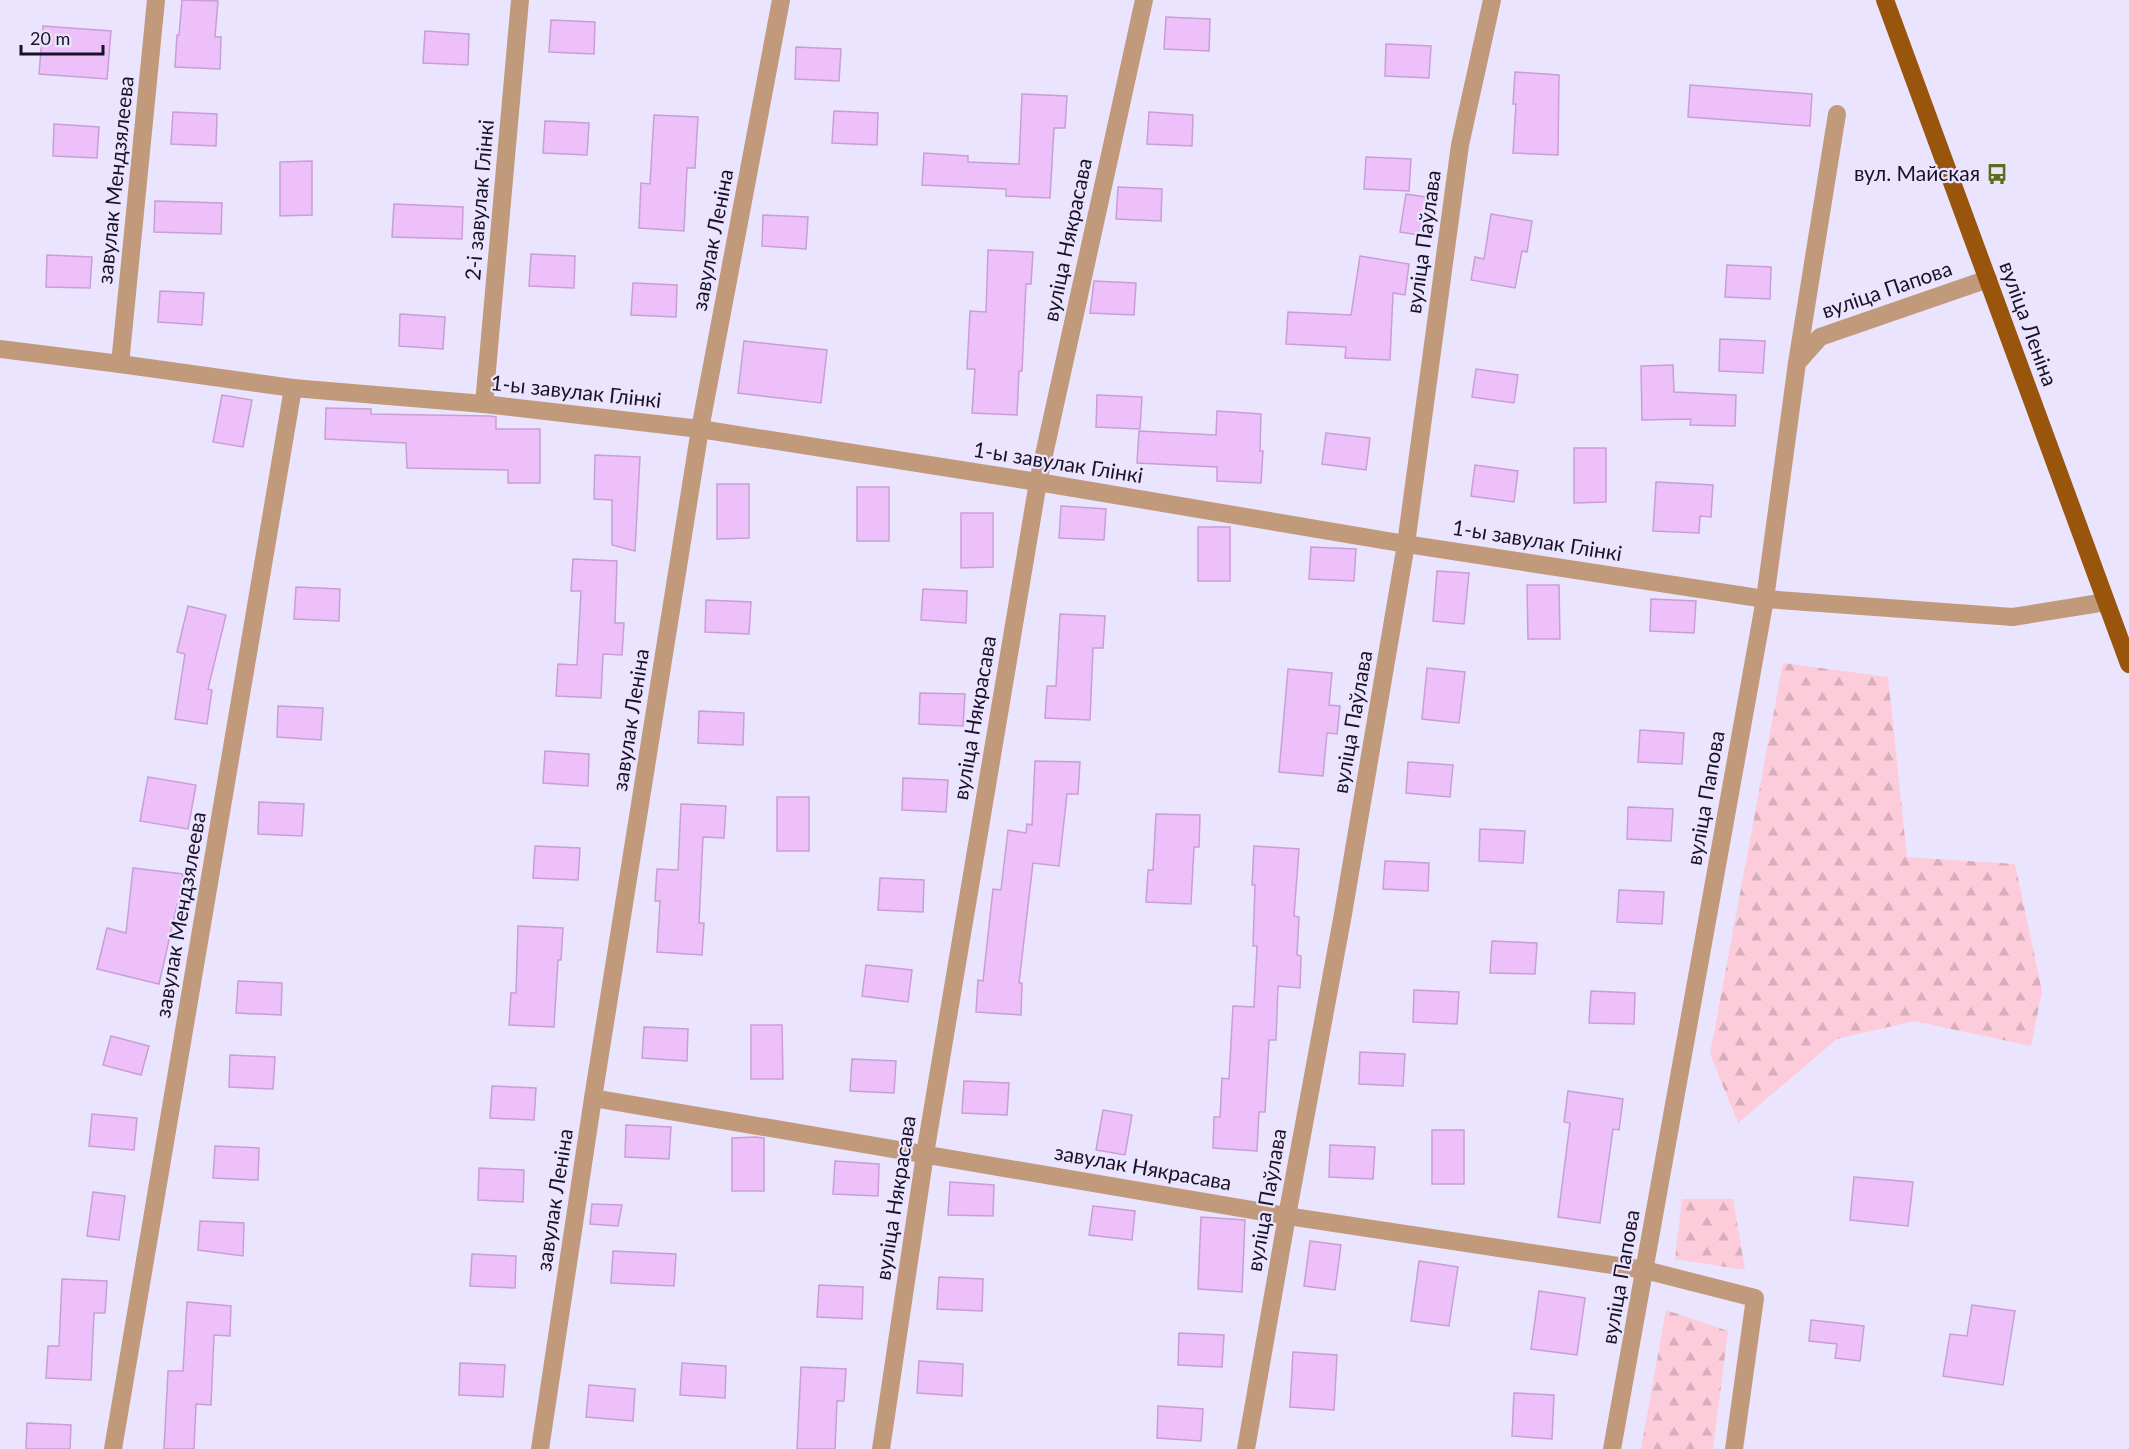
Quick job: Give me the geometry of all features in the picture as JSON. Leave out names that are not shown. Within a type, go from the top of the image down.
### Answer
[{"type":"main road","name":"вуліца Леніна","points":[[1886,0],[2129,664]]},
{"type":"street","name":"завулак Мендзялеева","points":[[120,363],[156,0]]},
{"type":"street","name":"2-і завулак Глінкі","points":[[484,404],[520,0]]},
{"type":"street","name":"завулак Леніна","points":[[540,1449],[593,1098],[700,429],[781,0]]},
{"type":"street","name":"вуліца Някрасава","points":[[881,1449],[925,1154],[1038,482],[1144,0]]},
{"type":"street","name":"вуліца Паўлава","points":[[1246,1449],[1343,914],[1406,544],[1460,145],[1492,0]]},
{"type":"street","points":[[1797,363],[1837,114]]},
{"type":"street","name":"вуліца Папова","points":[[1612,1449],[1765,599],[1797,363],[1820,338],[1988,279]]},
{"type":"street","name":"1-ы завулак Глінкі","points":[[0,350],[120,363],[293,388],[484,404],[700,429],[1038,482],[1406,544],[1765,599],[2013,617],[2106,602]]},
{"type":"street","name":"завулак Мендзялеева","points":[[112,1449],[293,388]]},
{"type":"street","name":"завулак Някрасава","points":[[593,1098],[1287,1216],[1645,1270],[1755,1298],[1734,1449]]},
{"type":"green space","points":[[1783,663],[1888,677],[1907,857],[2015,864],[2042,991],[2031,1046],[1914,1021],[1837,1039],[1738,1123],[1710,1054]]},
{"type":"green space","points":[[1682,1199],[1733,1199],[1745,1270],[1675,1259]]},
{"type":"green space","points":[[1666,1310],[1728,1331],[1713,1449],[1641,1449]]},
{"type":"building","points":[[182,0],[218,1],[215,37],[221,37],[220,69],[175,67]]},
{"type":"building","points":[[1166,17],[1210,19],[1209,51],[1164,49]]},
{"type":"building","points":[[551,20],[595,22],[594,54],[549,52]]},
{"type":"building","points":[[43,26],[111,31],[107,79],[39,74]]},
{"type":"building","points":[[425,31],[469,34],[468,65],[423,63]]},
{"type":"building","points":[[1386,44],[1431,46],[1429,78],[1385,76]]},
{"type":"building","points":[[796,47],[841,49],[839,81],[795,79]]},
{"type":"building","points":[[1515,72],[1559,75],[1558,155],[1513,153]]},
{"type":"building","points":[[1690,85],[1812,94],[1810,126],[1688,117]]},
{"type":"building","points":[[1022,94],[1067,96],[1065,128],[1054,128],[1050,198],[1006,196],[1006,189],[922,185],[924,153],[968,156],[968,162],[1019,164]]},
{"type":"building","points":[[834,111],[878,113],[877,145],[832,143]]},
{"type":"building","points":[[173,112],[217,114],[216,146],[171,144]]},
{"type":"building","points":[[1149,112],[1193,115],[1192,146],[1147,144]]},
{"type":"building","points":[[654,115],[698,117],[695,168],[687,168],[684,231],[639,228],[641,183],[650,184]]},
{"type":"building","points":[[545,121],[589,123],[587,155],[543,153]]},
{"type":"building","points":[[54,124],[99,127],[97,158],[53,156]]},
{"type":"building","points":[[1366,157],[1411,159],[1409,191],[1364,189]]},
{"type":"building","points":[[312,161],[312,215],[280,216],[280,162]]},
{"type":"building","points":[[1118,187],[1162,189],[1161,221],[1116,219]]},
{"type":"building","points":[[1406,194],[1432,198],[1426,236],[1400,232]]},
{"type":"building","points":[[155,201],[222,203],[221,234],[154,232]]},
{"type":"building","points":[[394,204],[463,207],[462,239],[392,237]]},
{"type":"building","points":[[1491,214],[1532,221],[1527,252],[1522,251],[1515,288],[1471,280],[1475,257],[1484,259]]},
{"type":"building","points":[[763,215],[808,217],[806,249],[762,246]]},
{"type":"building","points":[[988,250],[1033,252],[1031,284],[1026,284],[1022,371],[1019,371],[1017,415],[972,413],[975,369],[967,369],[970,311],[986,312]]},
{"type":"building","points":[[531,254],[575,256],[574,288],[529,286]]},
{"type":"building","points":[[47,255],[92,257],[90,288],[46,287]]},
{"type":"building","points":[[1360,256],[1409,264],[1405,295],[1393,293],[1390,360],[1345,358],[1346,347],[1286,344],[1288,312],[1351,315]]},
{"type":"building","points":[[1727,265],[1771,267],[1770,299],[1725,297]]},
{"type":"building","points":[[1094,281],[1136,283],[1134,315],[1090,313]]},
{"type":"building","points":[[633,283],[677,285],[676,317],[631,315]]},
{"type":"building","points":[[160,291],[204,293],[202,325],[158,322]]},
{"type":"building","points":[[400,314],[445,317],[443,349],[399,346]]},
{"type":"building","points":[[1720,339],[1765,341],[1763,373],[1719,371]]},
{"type":"building","points":[[744,341],[827,350],[821,403],[738,393]]},
{"type":"building","points":[[1673,365],[1674,392],[1736,395],[1735,426],[1690,425],[1691,419],[1642,420],[1641,366]]},
{"type":"building","points":[[1476,369],[1518,375],[1514,403],[1472,397]]},
{"type":"building","points":[[222,395],[252,400],[243,447],[213,442]]},
{"type":"building","points":[[1097,395],[1142,397],[1140,429],[1096,427]]},
{"type":"building","points":[[326,408],[371,409],[371,414],[490,416],[496,417],[496,429],[540,429],[540,483],[508,483],[508,470],[407,468],[406,443],[325,439]]},
{"type":"building","points":[[1217,411],[1261,414],[1260,451],[1263,451],[1261,483],[1217,481],[1217,467],[1137,463],[1139,431],[1216,435]]},
{"type":"building","points":[[1326,433],[1370,438],[1366,470],[1322,464]]},
{"type":"building","points":[[1574,448],[1606,448],[1606,502],[1574,503]]},
{"type":"building","points":[[595,455],[640,457],[635,551],[612,545],[612,500],[594,499]]},
{"type":"building","points":[[1475,465],[1518,471],[1514,502],[1471,496]]},
{"type":"building","points":[[1656,482],[1713,485],[1711,517],[1700,516],[1699,533],[1653,531]]},
{"type":"building","points":[[717,484],[749,484],[749,538],[717,539]]},
{"type":"building","points":[[857,487],[889,487],[889,541],[857,541]]},
{"type":"building","points":[[1061,506],[1106,509],[1104,540],[1059,538]]},
{"type":"building","points":[[961,513],[993,513],[993,567],[961,568]]},
{"type":"building","points":[[1198,527],[1230,527],[1230,581],[1198,581]]},
{"type":"building","points":[[1311,547],[1356,549],[1354,581],[1309,579]]},
{"type":"building","points":[[573,559],[617,561],[615,623],[624,623],[622,655],[603,654],[601,698],[556,696],[558,664],[577,665],[581,591],[571,591]]},
{"type":"building","points":[[1437,571],[1469,573],[1464,624],[1433,621]]},
{"type":"building","points":[[1527,585],[1559,585],[1560,639],[1528,639]]},
{"type":"building","points":[[296,587],[340,589],[339,621],[294,619]]},
{"type":"building","points":[[923,589],[967,591],[966,623],[921,620]]},
{"type":"building","points":[[1651,599],[1696,601],[1694,633],[1650,631]]},
{"type":"building","points":[[706,600],[751,602],[749,634],[705,632]]},
{"type":"building","points":[[188,606],[226,615],[208,689],[212,690],[207,724],[175,719],[185,654],[177,652]]},
{"type":"building","points":[[1060,614],[1105,616],[1103,648],[1093,648],[1090,720],[1045,718],[1047,686],[1056,686]]},
{"type":"building","points":[[1427,668],[1465,672],[1459,723],[1422,719]]},
{"type":"building","points":[[1288,669],[1332,673],[1329,705],[1340,706],[1337,734],[1327,733],[1323,776],[1279,772]]},
{"type":"building","points":[[920,693],[965,694],[963,726],[919,724]]},
{"type":"building","points":[[278,706],[323,708],[321,740],[277,737]]},
{"type":"building","points":[[699,711],[744,713],[743,745],[698,743]]},
{"type":"building","points":[[1640,730],[1684,733],[1682,764],[1638,762]]},
{"type":"building","points":[[545,751],[589,754],[588,786],[543,783]]},
{"type":"building","points":[[1035,761],[1080,762],[1078,794],[1067,794],[1059,866],[1033,863],[1019,983],[1022,983],[1021,1015],[976,1012],[978,980],[983,981],[993,889],[1001,890],[1008,830],[1026,833],[1027,824],[1032,825]]},
{"type":"building","points":[[1408,762],[1453,765],[1450,797],[1406,793]]},
{"type":"building","points":[[148,777],[196,785],[188,829],[140,821]]},
{"type":"building","points":[[903,778],[948,780],[946,812],[902,810]]},
{"type":"building","points":[[777,797],[809,797],[809,851],[777,851]]},
{"type":"building","points":[[259,802],[304,804],[302,836],[258,834]]},
{"type":"building","points":[[681,804],[726,806],[724,838],[703,837],[699,923],[704,923],[702,955],[657,952],[660,901],[655,901],[657,869],[678,870]]},
{"type":"building","points":[[1628,807],[1673,809],[1671,841],[1627,839]]},
{"type":"building","points":[[1156,814],[1200,815],[1199,847],[1194,847],[1191,904],[1146,902],[1148,870],[1153,870]]},
{"type":"building","points":[[1480,829],[1525,831],[1523,863],[1479,861]]},
{"type":"building","points":[[535,846],[580,848],[578,880],[533,878]]},
{"type":"building","points":[[1254,846],[1299,849],[1294,916],[1299,917],[1297,955],[1301,956],[1300,988],[1278,986],[1276,1040],[1269,1040],[1265,1112],[1259,1112],[1257,1151],[1213,1148],[1214,1117],[1220,1117],[1222,1078],[1229,1079],[1233,1006],[1254,1007],[1257,946],[1253,946]]},
{"type":"building","points":[[1385,861],[1429,863],[1428,891],[1383,889]]},
{"type":"building","points":[[133,868],[183,874],[179,906],[177,905],[159,984],[97,969],[107,928],[126,933]]},
{"type":"building","points":[[880,878],[924,880],[923,912],[878,910]]},
{"type":"building","points":[[1619,890],[1664,892],[1662,924],[1617,922]]},
{"type":"building","points":[[518,926],[563,928],[561,960],[558,960],[554,1027],[509,1025],[511,993],[516,993]]},
{"type":"building","points":[[1492,941],[1537,943],[1535,974],[1490,973]]},
{"type":"building","points":[[866,965],[912,970],[908,1002],[862,996]]},
{"type":"building","points":[[238,981],[282,983],[281,1015],[236,1013]]},
{"type":"building","points":[[1414,990],[1459,992],[1457,1024],[1413,1022]]},
{"type":"building","points":[[1591,991],[1635,993],[1634,1024],[1589,1023]]},
{"type":"building","points":[[751,1025],[782,1025],[783,1079],[751,1079]]},
{"type":"building","points":[[644,1027],[688,1029],[687,1061],[642,1058]]},
{"type":"building","points":[[111,1036],[149,1046],[141,1075],[103,1065]]},
{"type":"building","points":[[1360,1052],[1405,1054],[1403,1086],[1359,1084]]},
{"type":"building","points":[[230,1055],[275,1057],[273,1089],[229,1087]]},
{"type":"building","points":[[852,1059],[896,1061],[894,1093],[850,1091]]},
{"type":"building","points":[[964,1081],[1009,1083],[1007,1115],[962,1113]]},
{"type":"building","points":[[492,1086],[536,1088],[534,1120],[490,1118]]},
{"type":"building","points":[[1568,1091],[1623,1099],[1619,1130],[1613,1129],[1600,1223],[1558,1217],[1570,1123],[1564,1122]]},
{"type":"building","points":[[1103,1110],[1132,1115],[1125,1155],[1096,1150]]},
{"type":"building","points":[[92,1114],[137,1118],[134,1150],[89,1146]]},
{"type":"building","points":[[626,1125],[671,1127],[669,1159],[625,1157]]},
{"type":"building","points":[[1432,1130],[1464,1130],[1464,1184],[1432,1184]]},
{"type":"building","points":[[732,1138],[764,1138],[764,1191],[732,1191]]},
{"type":"building","points":[[1330,1145],[1375,1147],[1373,1179],[1329,1177]]},
{"type":"building","points":[[215,1146],[259,1148],[258,1180],[213,1178]]},
{"type":"building","points":[[835,1161],[879,1164],[878,1196],[833,1194]]},
{"type":"building","points":[[479,1168],[524,1170],[523,1202],[478,1200]]},
{"type":"building","points":[[1854,1177],[1913,1182],[1908,1226],[1850,1220]]},
{"type":"building","points":[[950,1182],[994,1185],[993,1216],[948,1215]]},
{"type":"building","points":[[93,1192],[125,1196],[119,1240],[87,1236]]},
{"type":"building","points":[[592,1204],[622,1205],[618,1226],[590,1224]]},
{"type":"building","points":[[1093,1206],[1135,1211],[1132,1240],[1089,1235]]},
{"type":"building","points":[[1201,1217],[1245,1220],[1242,1292],[1198,1289]]},
{"type":"building","points":[[200,1221],[244,1223],[243,1256],[198,1250]]},
{"type":"building","points":[[1310,1241],[1341,1245],[1335,1290],[1304,1286]]},
{"type":"building","points":[[613,1251],[676,1254],[674,1286],[611,1283]]},
{"type":"building","points":[[472,1254],[516,1256],[515,1288],[470,1286]]},
{"type":"building","points":[[1419,1261],[1458,1267],[1449,1326],[1411,1321]]},
{"type":"building","points":[[939,1277],[983,1279],[982,1311],[937,1309]]},
{"type":"building","points":[[62,1279],[107,1281],[105,1313],[94,1313],[91,1380],[46,1378],[48,1346],[59,1346]]},
{"type":"building","points":[[819,1285],[863,1287],[862,1319],[817,1317]]},
{"type":"building","points":[[1539,1291],[1585,1298],[1577,1355],[1531,1349]]},
{"type":"building","points":[[187,1302],[231,1306],[230,1336],[214,1335],[211,1405],[196,1404],[194,1449],[164,1449],[168,1371],[183,1371]]},
{"type":"building","points":[[1972,1305],[2015,1311],[2003,1385],[1943,1376],[1950,1334],[1967,1336]]},
{"type":"building","points":[[1811,1320],[1864,1326],[1860,1361],[1835,1358],[1837,1344],[1809,1341]]},
{"type":"building","points":[[1179,1333],[1224,1335],[1222,1367],[1178,1365]]},
{"type":"building","points":[[1293,1352],[1337,1355],[1334,1410],[1290,1407]]},
{"type":"building","points":[[919,1361],[963,1364],[962,1396],[917,1393]]},
{"type":"building","points":[[460,1363],[505,1365],[503,1397],[459,1395]]},
{"type":"building","points":[[682,1363],[726,1366],[725,1398],[680,1395]]},
{"type":"building","points":[[801,1367],[846,1369],[844,1401],[837,1401],[835,1449],[797,1449]]},
{"type":"building","points":[[589,1385],[635,1389],[633,1421],[586,1417]]},
{"type":"building","points":[[1514,1393],[1554,1395],[1552,1439],[1512,1436]]},
{"type":"building","points":[[1158,1406],[1203,1409],[1201,1441],[1157,1438]]},
{"type":"building","points":[[27,1423],[71,1425],[70,1449],[26,1449]]},
{"type":"place","name":"вул. Майская","points":[[1997,174]]}]
